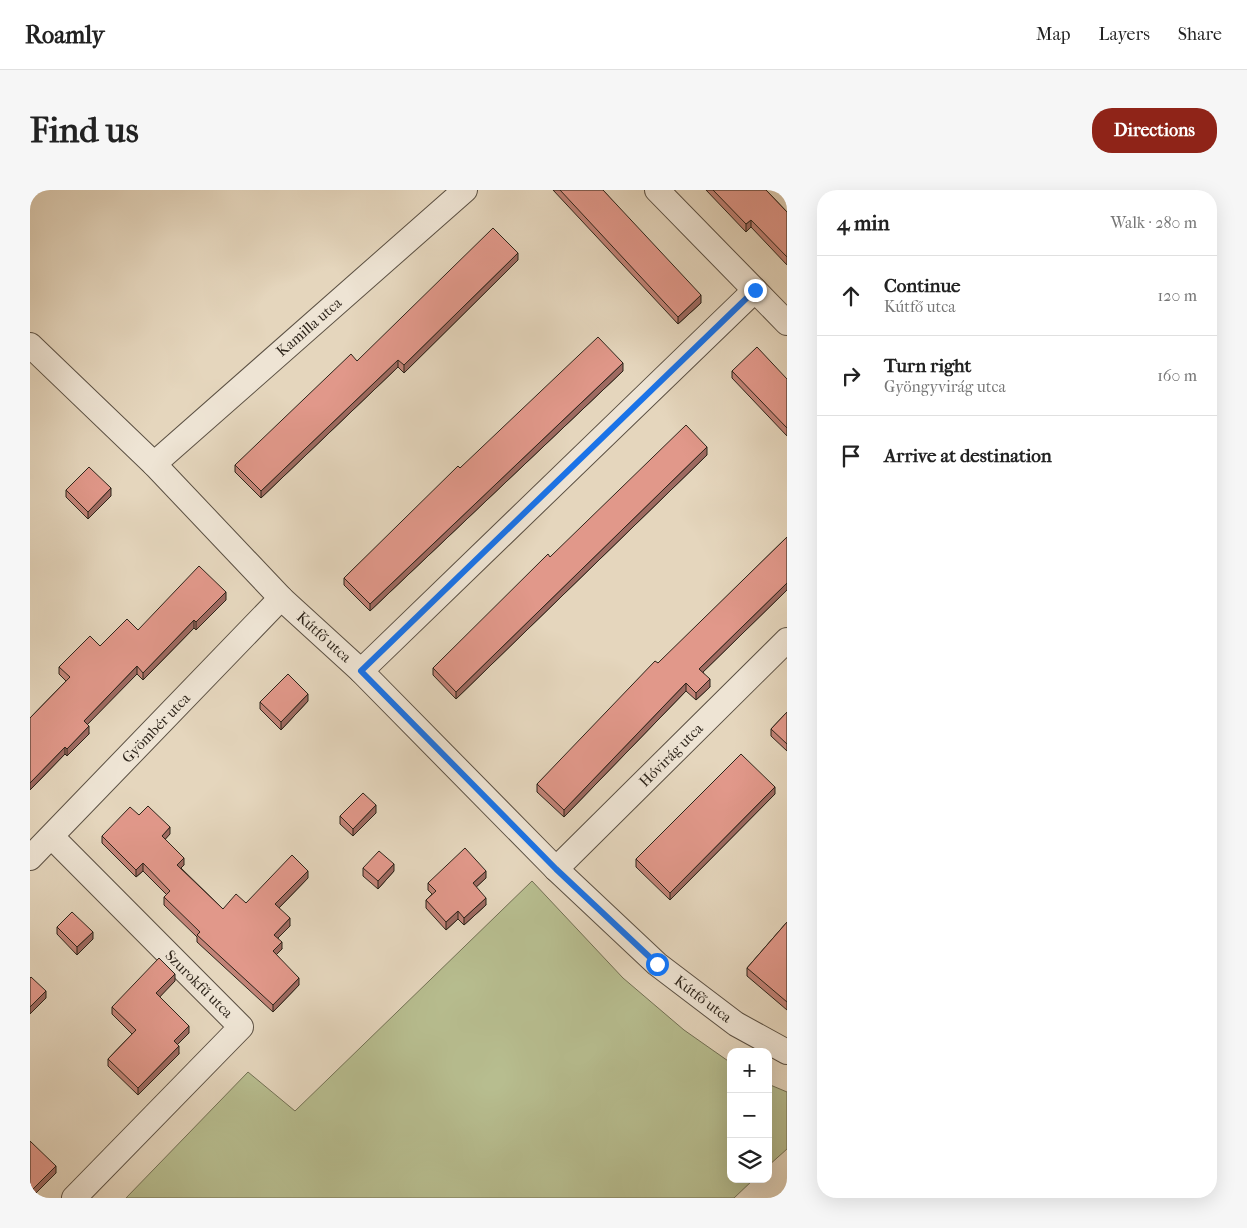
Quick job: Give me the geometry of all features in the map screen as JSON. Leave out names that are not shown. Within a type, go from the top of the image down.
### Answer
[{"type":"street","name":"Kamilla utca","points":[[154,464],[464,190]]},
{"type":"street","points":[[657,190],[787,323]]},
{"type":"street","points":[[361,671],[755,290]]},
{"type":"street","name":"Kútfő utca","points":[[30,345],[154,464],[281,598],[361,671],[556,869],[657,964],[736,1024],[787,1052]]},
{"type":"street","name":"Gyömbér utca","points":[[30,858],[281,598]]},
{"type":"street","name":"Hóvirág utca","points":[[556,869],[787,640]]},
{"type":"street","name":"Szurokfű utca","points":[[52,837],[241,1027],[74,1198]]},
{"type":"green space","points":[[532,881],[623,978],[684,1030],[727,1060],[727,1183],[750,1183],[734,1198],[126,1198],[248,1072],[295,1111]]},
{"type":"green space","points":[[772,1086],[787,1092],[787,1149],[772,1162]]},
{"type":"building","points":[[560,190],[603,190],[701,295],[678,317]]},
{"type":"building","points":[[713,190],[766,190],[787,212],[787,257],[751,220],[746,224]]},
{"type":"building","points":[[493,228],[518,253],[404,365],[398,360],[261,491],[235,465],[351,354],[357,361]]},
{"type":"building","points":[[598,337],[623,363],[370,604],[344,578],[458,466],[460,468]]},
{"type":"building","points":[[757,347],[787,379],[787,428],[732,371]]},
{"type":"building","points":[[686,425],[707,447],[456,692],[433,668],[548,554],[550,557]]},
{"type":"building","points":[[89,467],[111,488],[88,512],[66,490]]},
{"type":"building","points":[[787,537],[787,583],[699,669],[710,679],[696,693],[686,683],[564,810],[537,784],[655,661],[658,663]]},
{"type":"building","points":[[199,566],[226,592],[196,622],[194,620],[143,673],[137,666],[84,721],[89,726],[67,749],[65,747],[30,783],[30,718],[70,677],[59,667],[90,636],[100,646],[127,619],[138,630]]},
{"type":"building","points":[[288,674],[308,694],[281,722],[260,702]]},
{"type":"building","points":[[787,712],[787,744],[771,729]]},
{"type":"building","points":[[741,754],[775,787],[670,893],[636,859]]},
{"type":"building","points":[[363,793],[376,805],[353,829],[340,816]]},
{"type":"building","points":[[148,806],[170,827],[162,836],[184,858],[177,865],[223,909],[236,894],[246,903],[292,855],[308,871],[275,904],[290,918],[274,935],[282,942],[273,951],[299,978],[273,1005],[197,935],[200,932],[164,897],[170,891],[143,863],[136,870],[102,836],[130,807],[139,815]]},
{"type":"building","points":[[465,848],[486,871],[473,883],[486,898],[464,918],[458,911],[446,922],[426,900],[436,891],[428,883]]},
{"type":"building","points":[[379,851],[394,864],[378,881],[363,868]]},
{"type":"building","points":[[72,912],[93,932],[77,947],[57,927]]},
{"type":"building","points":[[787,922],[787,1002],[747,968]]},
{"type":"building","points":[[159,958],[175,974],[156,993],[189,1026],[174,1041],[179,1046],[138,1088],[108,1059],[136,1030],[112,1007]]},
{"type":"building","points":[[30,978],[46,991],[30,1007]]},
{"type":"building","points":[[30,1141],[56,1166],[32,1190],[30,1188]]},
{"type":"route","points":[[657,964],[556,869],[361,671],[755,290]]}]
